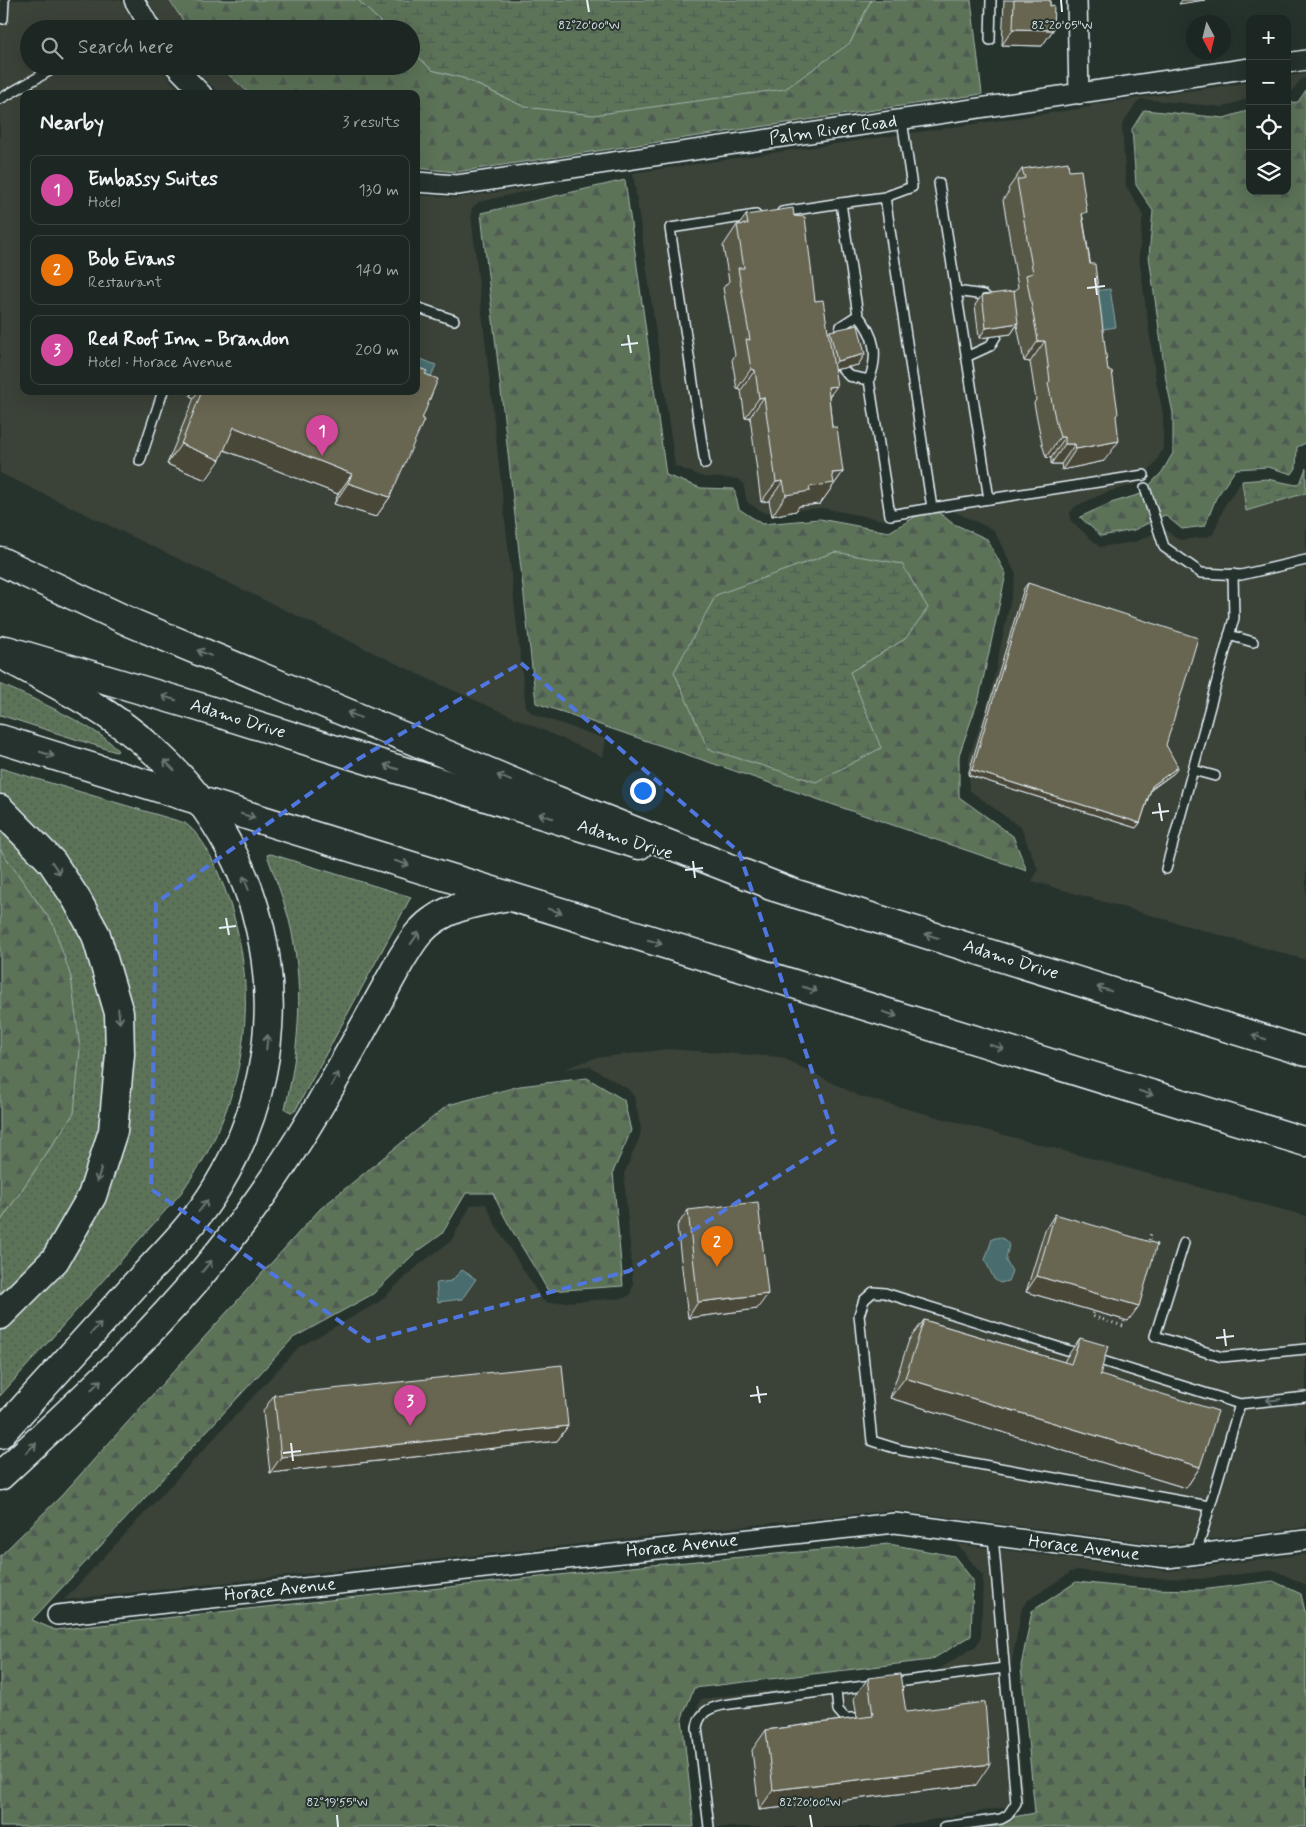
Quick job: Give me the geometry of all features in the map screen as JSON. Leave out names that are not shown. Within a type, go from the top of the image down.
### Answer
[{"type":"main road","points":[[0,561],[103,611],[553,798],[793,893]]},
{"type":"main road","points":[[0,577],[103,611]]},
{"type":"main road","name":"Adamo Drive","points":[[0,648],[209,710],[1306,1052]]},
{"type":"main road","points":[[0,654],[51,682],[126,729],[155,751],[201,801],[222,832],[239,864],[256,906],[268,978],[268,1038],[263,1073],[248,1126],[233,1160],[215,1190],[193,1220],[0,1434]]},
{"type":"main road","points":[[0,739],[1306,1142]]},
{"type":"main road","points":[[0,809],[52,862],[78,900],[96,935],[119,1013],[120,1054],[113,1130],[92,1196],[55,1260],[0,1315]]},
{"type":"main road","points":[[0,1476],[62,1419],[139,1342],[173,1306],[247,1217],[311,1122],[402,958],[419,932],[436,917],[454,909],[477,902],[509,896]]},
{"type":"street","points":[[134,0],[146,20]]},
{"type":"street","points":[[1077,0],[1079,94]]},
{"type":"street","points":[[1291,62],[1306,60]]},
{"type":"street","name":"Palm River Road","points":[[420,182],[457,185],[1246,69]]},
{"type":"street","points":[[184,75],[198,90]]},
{"type":"street","name":"Horace Avenue","points":[[58,1614],[894,1523],[1167,1558],[1306,1540]]},
{"type":"lane","points":[[0,14],[3,19],[4,0]]},
{"type":"lane","points":[[990,40],[991,0]]},
{"type":"lane","points":[[0,99],[42,75]]},
{"type":"lane","points":[[705,464],[670,228],[885,197],[912,187],[902,120]]},
{"type":"lane","points":[[939,183],[989,499]]},
{"type":"lane","points":[[885,197],[932,508]]},
{"type":"lane","points":[[841,203],[858,315],[870,330],[876,364],[869,380],[890,515],[1144,475]]},
{"type":"lane","points":[[956,291],[984,295],[992,303]]},
{"type":"lane","points":[[420,308],[454,320]]},
{"type":"lane","points":[[838,338],[841,326],[858,315]]},
{"type":"lane","points":[[966,357],[990,346],[996,336]]},
{"type":"lane","points":[[842,368],[849,376],[869,380]]},
{"type":"lane","points":[[140,461],[163,395]]},
{"type":"lane","points":[[1145,488],[1164,547],[1201,573],[1241,575],[1306,560]]},
{"type":"lane","points":[[1166,869],[1234,618],[1234,574]]},
{"type":"lane","points":[[1229,635],[1253,642]]},
{"type":"lane","points":[[1193,770],[1215,776]]},
{"type":"lane","points":[[1184,1243],[1154,1336],[1222,1358],[1306,1349]]},
{"type":"lane","points":[[1209,1506],[901,1450],[872,1441],[859,1315],[864,1300],[873,1292],[885,1293],[1240,1404],[1306,1397]]},
{"type":"lane","points":[[1196,1555],[1240,1404]]},
{"type":"lane","points":[[944,1827],[1001,1819],[1008,1815],[1016,1803],[992,1536]]},
{"type":"lane","points":[[710,1827],[696,1727],[698,1718],[704,1712],[723,1705],[836,1690],[900,1685],[1004,1668]]},
{"type":"lane","points":[[836,1690],[838,1710],[845,1718],[857,1718]]},
{"type":"path","points":[[1146,1252],[1151,1233]]},
{"type":"path","points":[[1095,1307],[1092,1316],[1123,1326],[1126,1316]]},
{"type":"highlighted area","points":[[521,663],[739,852],[835,1140],[629,1271],[368,1341],[151,1189],[156,903],[360,758]]},
{"type":"shaded area","points":[[0,0],[121,0],[132,20],[20,20],[20,75],[167,75],[180,90],[20,90],[20,395],[420,395],[420,195],[456,198],[556,184],[479,202],[472,208],[471,214],[526,707],[533,714],[606,739],[603,757],[441,685],[0,473]]},
{"type":"shaded area","points":[[147,0],[169,0],[183,20],[159,20]]},
{"type":"shaded area","points":[[1306,74],[1306,78],[1301,79],[1292,92],[1291,92],[1291,76]]},
{"type":"shaded area","points":[[200,75],[229,75],[246,90],[216,90]]},
{"type":"shaded area","points":[[1246,83],[1246,99],[1223,107],[1141,99],[1136,103],[1122,125],[1126,186],[1143,214],[1139,257],[1156,381],[1163,413],[1163,449],[1154,465],[1136,484],[1107,492],[1076,506],[1070,513],[1070,520],[1100,547],[1135,542],[1164,529],[1180,540],[1207,537],[1213,534],[1225,505],[1242,481],[1246,511],[1306,493],[1306,960],[1032,881],[1038,870],[1021,828],[969,790],[969,757],[989,700],[1016,575],[994,530],[957,513],[938,498],[931,496],[888,521],[822,508],[764,513],[747,502],[743,483],[738,479],[703,477],[675,466],[633,173],[1091,107],[1091,105]]},
{"type":"shaded area","points":[[668,1049],[781,1057],[859,1096],[1306,1216],[1306,1527],[1166,1545],[893,1510],[64,1600],[299,1347],[379,1302],[420,1264],[451,1241],[471,1205],[486,1204],[497,1228],[543,1301],[549,1303],[624,1298],[630,1295],[633,1285],[624,1174],[640,1136],[641,1129],[634,1097],[628,1089],[589,1066],[564,1069],[595,1058]]},
{"type":"shaded area","points":[[957,1544],[1168,1571],[1306,1554],[1306,1585],[1274,1570],[1200,1579],[1147,1578],[1077,1570],[1071,1572],[1027,1601],[1022,1608],[1011,1666],[1024,1804],[891,1827],[705,1827],[693,1720],[701,1699],[936,1671],[976,1646],[981,1637],[983,1576]]},
{"type":"green space","points":[[169,0],[358,0],[379,20],[183,20]]},
{"type":"green space","points":[[358,0],[871,0],[850,43],[785,89],[593,115],[525,107],[463,78],[432,70],[420,59],[420,20],[379,20]]},
{"type":"green space","points":[[871,0],[971,0],[982,94],[456,172],[420,168],[420,90],[246,90],[229,75],[420,75],[420,59],[432,70],[463,78],[525,107],[850,43]]},
{"type":"green space","points":[[1306,90],[1306,443],[1297,447],[1296,468],[1292,474],[1268,467],[1236,469],[1216,498],[1205,526],[1182,529],[1165,515],[1134,530],[1101,536],[1080,517],[1111,503],[1141,494],[1162,472],[1173,453],[1173,413],[1166,380],[1149,256],[1153,211],[1136,185],[1132,129],[1144,110],[1224,118],[1246,111],[1246,195],[1291,195],[1291,103],[1298,102]]},
{"type":"green space","points":[[625,180],[666,475],[701,488],[734,489],[739,509],[762,524],[820,519],[889,532],[932,507],[952,523],[987,539],[1006,574],[979,698],[959,755],[959,797],[1013,836],[1027,871],[536,703],[481,213]],"holes":[[[835,552],[905,639],[850,672],[792,568]]]},
{"type":"green space","points":[[1306,468],[1306,493],[1246,511],[1242,481],[1267,479],[1296,485],[1301,481]]},
{"type":"green space","points":[[835,552],[902,564],[928,608],[905,639],[850,672],[881,748],[816,782],[708,749],[674,672],[716,595]]},
{"type":"green space","points":[[0,684],[45,704],[82,724],[110,743],[118,751],[116,752],[0,715]]},
{"type":"green space","points":[[0,768],[185,823],[192,829],[209,852],[224,887],[235,920],[242,954],[245,1023],[233,1090],[221,1123],[203,1160],[181,1193],[0,1396],[0,1331],[10,1324],[98,1210],[116,1165],[129,1114],[132,1057],[121,971],[100,918],[65,858],[37,826],[0,798]]},
{"type":"green space","points":[[0,822],[8,829],[66,902],[81,931],[104,1008],[110,1058],[108,1103],[86,1185],[45,1254],[0,1301],[0,1222],[74,1113],[53,924],[0,849]]},
{"type":"green space","points":[[0,849],[53,924],[71,977],[80,1049],[74,1113],[0,1222]]},
{"type":"green space","points":[[271,854],[411,897],[295,1111],[291,1112],[285,1109],[297,1037],[297,964],[288,916],[267,855]]},
{"type":"green space","points":[[587,1078],[624,1100],[631,1131],[613,1172],[623,1286],[548,1291],[512,1231],[493,1193],[466,1193],[442,1234],[414,1254],[373,1294],[293,1338],[32,1620],[55,1630],[641,1566],[889,1544],[954,1556],[973,1580],[971,1636],[931,1660],[694,1688],[682,1718],[694,1827],[0,1827],[0,1556],[62,1495],[320,1209],[448,1105],[520,1086]]},
{"type":"green space","points":[[1273,1581],[1301,1594],[1306,1616],[1306,1827],[958,1827],[1035,1813],[1021,1666],[1032,1611],[1076,1582],[1147,1589],[1201,1590]]},
{"type":"water","points":[[1110,289],[1116,327],[1098,330],[1093,291]]},
{"type":"water","points":[[420,359],[436,365],[428,384],[420,381]]},
{"type":"water","points":[[1000,1237],[1007,1242],[1009,1247],[1006,1261],[1012,1271],[1008,1281],[1000,1283],[994,1279],[985,1260],[992,1239]]},
{"type":"water","points":[[462,1270],[476,1279],[462,1299],[438,1302],[436,1283],[451,1281]]},
{"type":"building","points":[[1014,0],[1050,0],[1050,6],[1054,5],[1053,30],[1013,29]]},
{"type":"building","points":[[1068,162],[1069,171],[1081,170],[1087,212],[1082,214],[1090,264],[1095,264],[1108,371],[1112,371],[1118,413],[1116,416],[1119,441],[1076,449],[1075,444],[1065,444],[1065,437],[1060,437],[1048,383],[1050,381],[1045,341],[1038,341],[1026,275],[1033,273],[1017,180],[1025,178],[1022,169]]},
{"type":"building","points":[[793,208],[794,216],[805,217],[815,301],[823,300],[837,386],[828,387],[832,427],[837,427],[843,472],[832,473],[834,483],[809,487],[810,491],[786,495],[783,481],[776,482],[764,397],[759,398],[755,370],[751,369],[746,339],[750,340],[738,268],[744,268],[737,225],[748,224],[746,215]]},
{"type":"building","points":[[1014,291],[1018,323],[986,328],[982,295]]},
{"type":"building","points":[[858,325],[865,354],[837,361],[830,331]]},
{"type":"building","points":[[420,368],[427,371],[425,374],[438,379],[422,419],[424,420],[390,497],[348,483],[352,474],[234,427],[220,460],[181,444],[200,395],[420,395]]},
{"type":"building","points":[[1028,583],[1198,638],[1166,745],[1178,767],[1152,786],[1140,823],[972,770]]},
{"type":"building","points":[[758,1202],[768,1294],[698,1302],[688,1210]]},
{"type":"building","points":[[1055,1214],[1157,1244],[1139,1306],[1037,1276]]},
{"type":"building","points":[[924,1320],[1071,1364],[1080,1338],[1108,1346],[1100,1375],[1218,1411],[1200,1467],[905,1378]]},
{"type":"building","points":[[562,1365],[568,1426],[281,1457],[274,1395]]},
{"type":"building","points":[[900,1674],[906,1712],[985,1702],[990,1764],[773,1790],[766,1730],[873,1716],[868,1678]]},
{"type":"place","name":"Embassy Suites","points":[[322,456]]},
{"type":"place","name":"Bob Evans","points":[[717,1267]]},
{"type":"place","name":"Red Roof Inn - Brandon","points":[[410,1426]]}]
